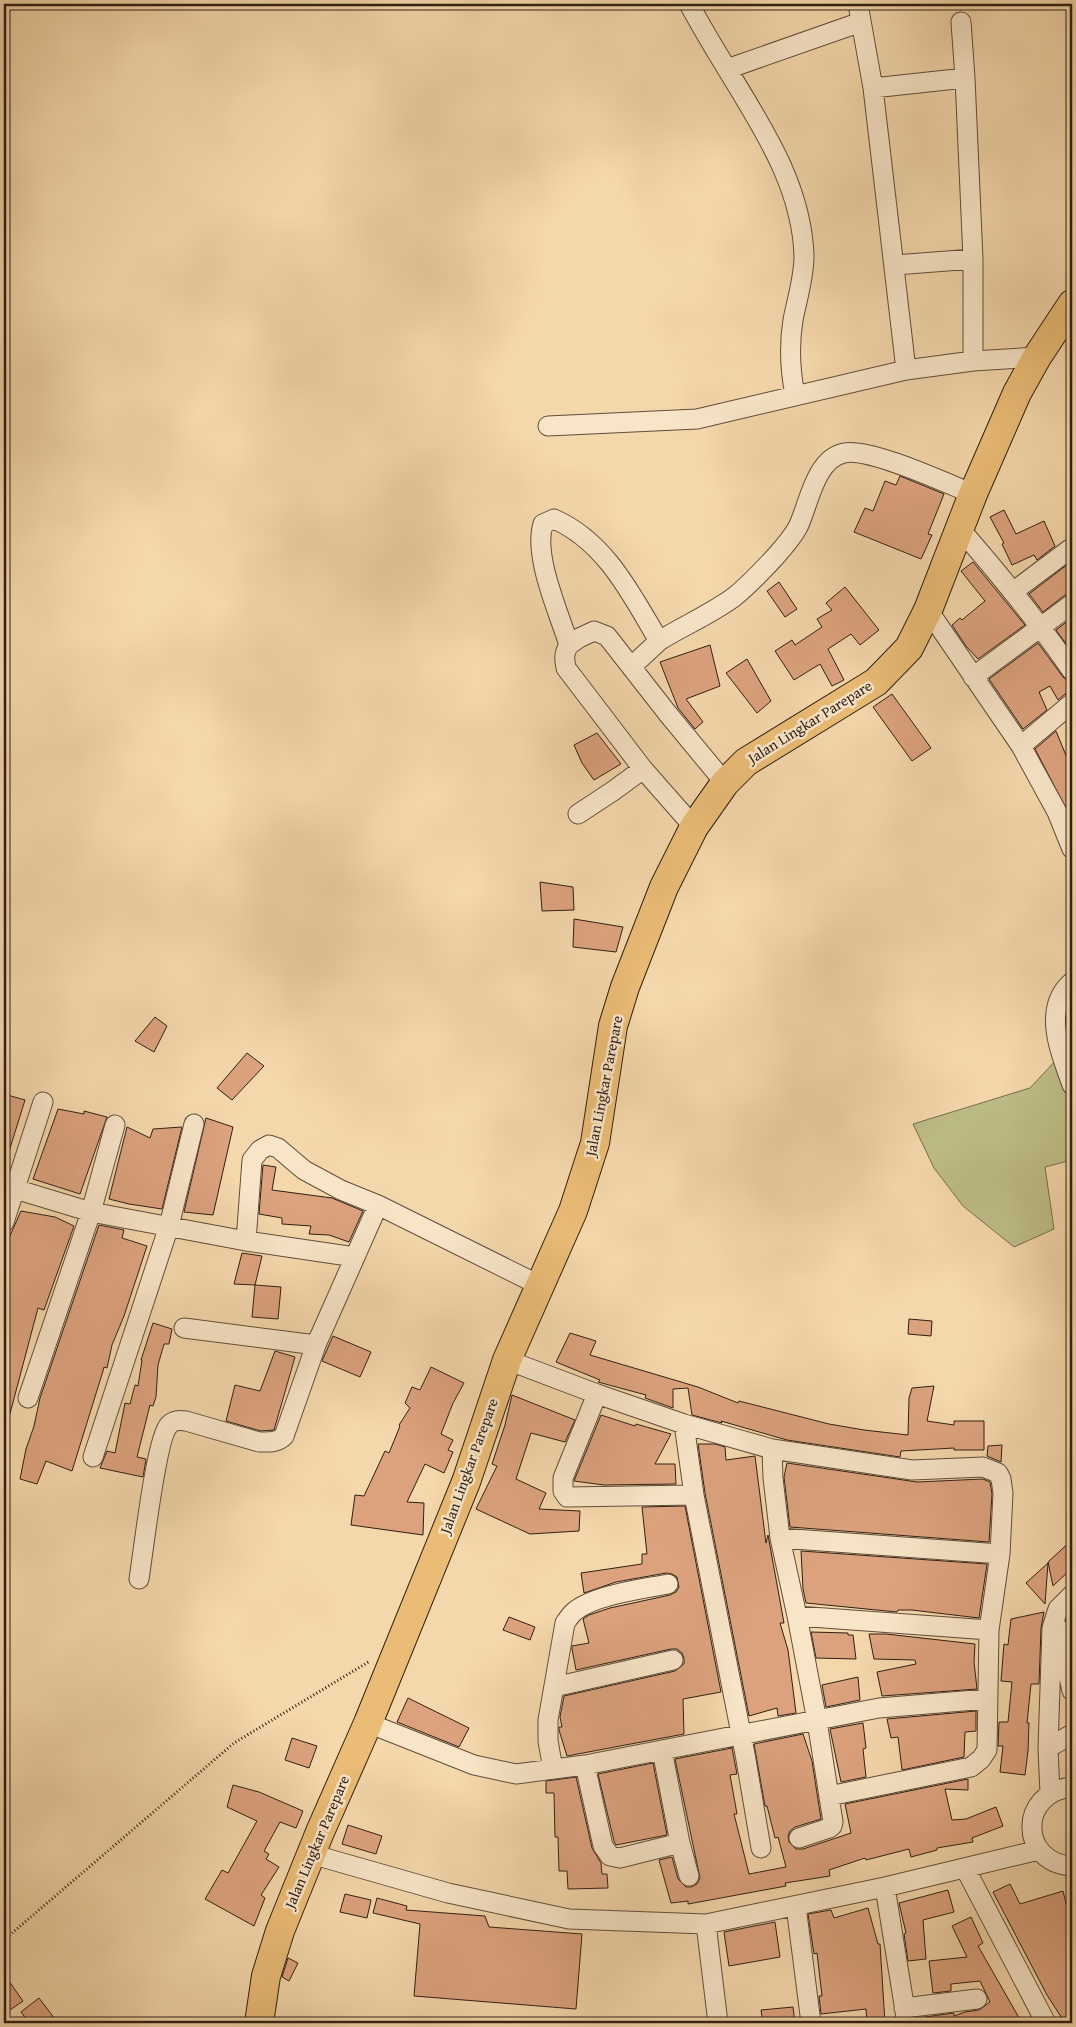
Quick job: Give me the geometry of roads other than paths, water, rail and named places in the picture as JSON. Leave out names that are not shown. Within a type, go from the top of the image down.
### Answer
[{"type":"highway","name":"Jalan Lingkar Parepare","points":[[259,2023],[266,1976],[280,1931],[402,1642],[466,1482],[507,1360],[573,1211],[595,1143],[613,1026],[625,987],[664,887],[694,827],[725,783],[746,762],[765,748],[876,682],[908,648],[928,610],[973,494],[1017,393],[1037,357],[1072,304]]},
{"type":"street","points":[[689,4],[778,157],[798,212],[804,257],[790,344],[791,375],[795,395]]},
{"type":"street","points":[[727,69],[860,13],[873,88],[906,370]]},
{"type":"street","points":[[961,22],[966,78],[973,258],[973,362]]},
{"type":"street","points":[[873,88],[966,78]]},
{"type":"street","points":[[895,265],[973,258]]},
{"type":"street","points":[[548,426],[697,419],[906,370],[1037,357]]},
{"type":"street","points":[[631,667],[658,641],[733,598],[753,581],[798,528],[822,467],[833,457],[844,452],[858,452],[883,459],[973,494]]},
{"type":"street","points":[[570,645],[545,572],[540,547],[540,534],[543,524],[554,519],[581,534],[597,548],[618,574],[658,641]]},
{"type":"street","points":[[960,529],[1014,591],[1072,671]]},
{"type":"street","points":[[1014,591],[1070,549]]},
{"type":"street","points":[[972,677],[1072,604]]},
{"type":"street","points":[[928,610],[1021,746],[1057,812],[1072,849]]},
{"type":"street","points":[[694,827],[642,769],[566,668],[565,652],[570,645],[586,634],[594,631],[601,632],[613,643],[725,783]]},
{"type":"street","points":[[1021,746],[1072,703]]},
{"type":"street","points":[[578,814],[642,769]]},
{"type":"street","points":[[1072,982],[1063,990],[1059,999],[1056,1017],[1056,1033],[1072,1086]]},
{"type":"street","points":[[4,1222],[43,1102]]},
{"type":"street","points":[[92,1457],[169,1226],[194,1124]]},
{"type":"street","points":[[28,1398],[91,1212],[115,1125]]},
{"type":"street","points":[[246,1241],[252,1160],[260,1150],[269,1146],[278,1148],[304,1170],[341,1190],[378,1205],[541,1286]]},
{"type":"street","points":[[15,1189],[91,1212],[246,1241],[355,1257]]},
{"type":"street","points":[[139,1580],[158,1457],[163,1435],[168,1425],[176,1420],[186,1421],[259,1442],[280,1440],[289,1425],[316,1344],[378,1205]]},
{"type":"street","points":[[184,1328],[316,1344]]},
{"type":"street","points":[[507,1360],[684,1424],[772,1449],[912,1470],[983,1467],[998,1473],[1002,1484],[1000,1554],[989,1630],[987,1750],[981,1759],[971,1767],[829,1796]]},
{"type":"street","points":[[597,1394],[563,1478],[563,1491],[567,1496],[694,1495]]},
{"type":"street","points":[[684,1424],[694,1495],[761,1848]]},
{"type":"street","points":[[772,1449],[773,1478],[780,1538],[817,1721],[832,1826],[799,1838]]},
{"type":"street","points":[[780,1538],[1000,1554]]},
{"type":"street","points":[[553,1769],[548,1741],[548,1720],[565,1623],[573,1612],[584,1605],[620,1594],[668,1584]]},
{"type":"street","points":[[1050,1794],[1048,1748],[1052,1628],[1058,1609],[1072,1595]]},
{"type":"street","points":[[797,1616],[989,1630]]},
{"type":"street","points":[[1055,1616],[1072,1691]]},
{"type":"street","points":[[554,1687],[673,1660]]},
{"type":"street","points":[[368,1723],[474,1765],[516,1774],[585,1765],[878,1708],[987,1699]]},
{"type":"street","points":[[1048,1748],[1072,1734]]},
{"type":"street","points":[[662,1750],[680,1843],[689,1876]]},
{"type":"street","points":[[585,1765],[603,1846],[610,1856],[620,1858],[680,1843]]},
{"type":"street","points":[[1072,1788],[1062,1788],[1040,1802],[1034,1813],[1032,1826],[1034,1839],[1040,1850],[1049,1860],[1062,1865],[1072,1866]]},
{"type":"street","points":[[312,1854],[448,1893],[569,1920],[706,1924],[885,1887],[1040,1850]]},
{"type":"street","points":[[965,1868],[1046,2023]]},
{"type":"street","points":[[885,1887],[906,2016],[977,1999]]},
{"type":"street","points":[[796,1906],[811,2023]]},
{"type":"street","points":[[706,1924],[718,2023]]}]
